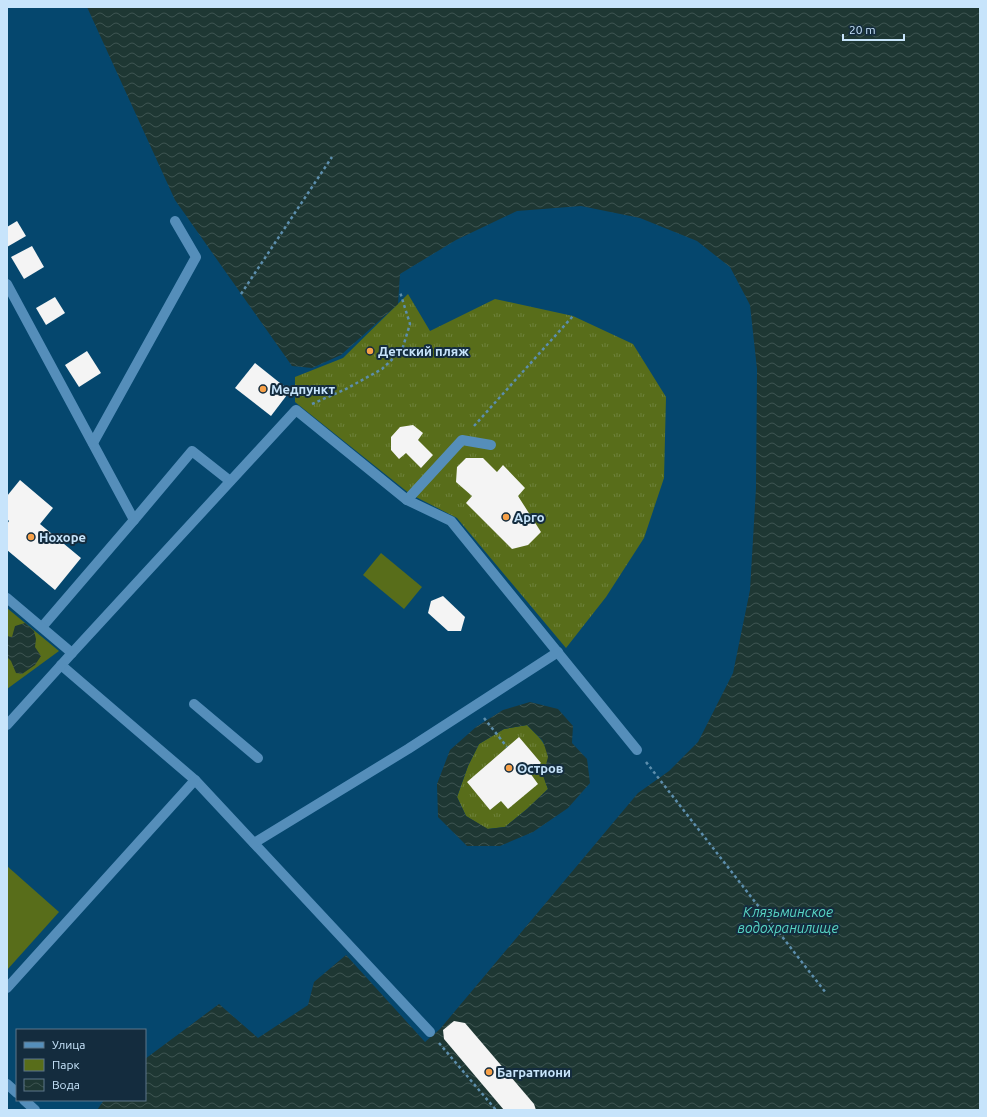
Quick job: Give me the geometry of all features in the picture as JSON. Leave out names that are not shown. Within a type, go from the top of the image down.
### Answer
[{"type":"lane","points":[[93,443],[196,257],[175,221]]},
{"type":"lane","points":[[7,284],[134,520]]},
{"type":"lane","points":[[7,725],[296,410],[407,500],[451,521],[637,750]]},
{"type":"lane","points":[[407,500],[462,440],[491,445]]},
{"type":"lane","points":[[42,627],[192,451],[230,481]]},
{"type":"lane","points":[[7,598],[72,653]]},
{"type":"lane","points":[[254,843],[408,748],[558,652]]},
{"type":"lane","points":[[61,665],[195,780],[430,1032]]},
{"type":"lane","points":[[194,704],[258,758]]},
{"type":"lane","points":[[7,988],[195,780]]},
{"type":"lane","points":[[7,1084],[16,1092]]},
{"type":"lane","points":[[25,1101],[35,1110]]},
{"type":"path","points":[[241,294],[332,157]]},
{"type":"path","points":[[296,410],[346,390],[382,370],[402,350],[410,324],[400,292]]},
{"type":"path","points":[[462,440],[573,316]]},
{"type":"path","points":[[486,721],[507,747]]},
{"type":"path","points":[[637,750],[826,993]]},
{"type":"path","points":[[430,1032],[496,1110]]},
{"type":"green space","points":[[408,294],[430,331],[495,299],[573,316],[633,344],[666,397],[664,478],[644,538],[606,597],[566,648],[457,518],[410,494],[295,402],[295,377],[343,358]]},
{"type":"green space","points":[[381,553],[422,587],[404,609],[363,575]]},
{"type":"green space","points":[[7,608],[59,651],[7,689]]},
{"type":"green space","points":[[527,725],[547,749],[548,759],[544,776],[548,789],[505,827],[487,829],[466,816],[457,797],[468,766],[479,744],[504,729]]},
{"type":"green space","points":[[7,866],[59,912],[7,970]]},
{"type":"water","name":"Клязьминское водохранилище","points":[[87,7],[980,7],[980,1110],[97,1110],[103,1101],[146,1101],[146,1058],[219,1004],[258,1038],[308,1005],[314,982],[346,955],[425,1042],[440,1029],[638,793],[669,771],[698,742],[733,673],[750,590],[756,488],[757,369],[750,305],[730,267],[697,241],[640,218],[581,206],[517,211],[456,240],[400,274],[398,304],[341,355],[312,368],[292,366],[175,200]]},
{"type":"water","points":[[25,623],[34,631],[36,639],[35,647],[41,656],[35,665],[22,674],[16,673],[11,661],[7,657],[7,636],[12,637],[15,626]]},
{"type":"water","points":[[530,702],[558,709],[573,726],[572,743],[587,759],[590,783],[568,808],[533,832],[500,846],[467,846],[438,817],[437,784],[450,750],[476,727],[503,710]],"holes":[[[527,725],[543,741],[548,757],[543,776],[548,789],[505,827],[488,829],[466,816],[457,797],[468,766],[479,744],[504,729]]]},
{"type":"building","points":[[17,221],[26,236],[7,247],[7,227]]},
{"type":"building","points":[[32,246],[44,267],[24,279],[11,257]]},
{"type":"building","points":[[55,297],[65,313],[46,325],[36,308]]},
{"type":"building","points":[[87,351],[101,373],[79,387],[65,365]]},
{"type":"building","name":"Медпункт","points":[[255,363],[290,391],[271,416],[235,388]]},
{"type":"building","points":[[413,425],[423,433],[418,440],[433,455],[421,468],[406,453],[399,459],[391,450],[391,437],[400,427]]},
{"type":"building","name":"Арго","points":[[466,458],[483,458],[497,472],[503,465],[525,488],[518,496],[541,532],[528,545],[512,549],[466,503],[472,496],[456,482],[457,467]]},
{"type":"building","name":"Нохоре","points":[[20,480],[53,508],[40,524],[81,558],[55,590],[7,550],[7,524],[9,521],[7,519],[7,496]]},
{"type":"building","points":[[443,596],[465,617],[461,631],[448,631],[428,613],[431,601]]},
{"type":"building","name":"Остров","points":[[519,737],[541,763],[530,773],[538,784],[508,809],[501,801],[490,810],[467,782]]},
{"type":"building","name":"Багратиони","points":[[454,1021],[465,1023],[534,1104],[536,1110],[504,1110],[444,1039],[443,1030]]},
{"type":"place","name":"Детский пляж","points":[[370,351]]},
{"type":"place","name":"Медпункт","points":[[263,389]]},
{"type":"place","name":"Арго","points":[[506,517]]},
{"type":"place","name":"Нохоре","points":[[31,537]]},
{"type":"place","name":"Остров","points":[[509,768]]},
{"type":"place","name":"Багратиони","points":[[489,1072]]}]
